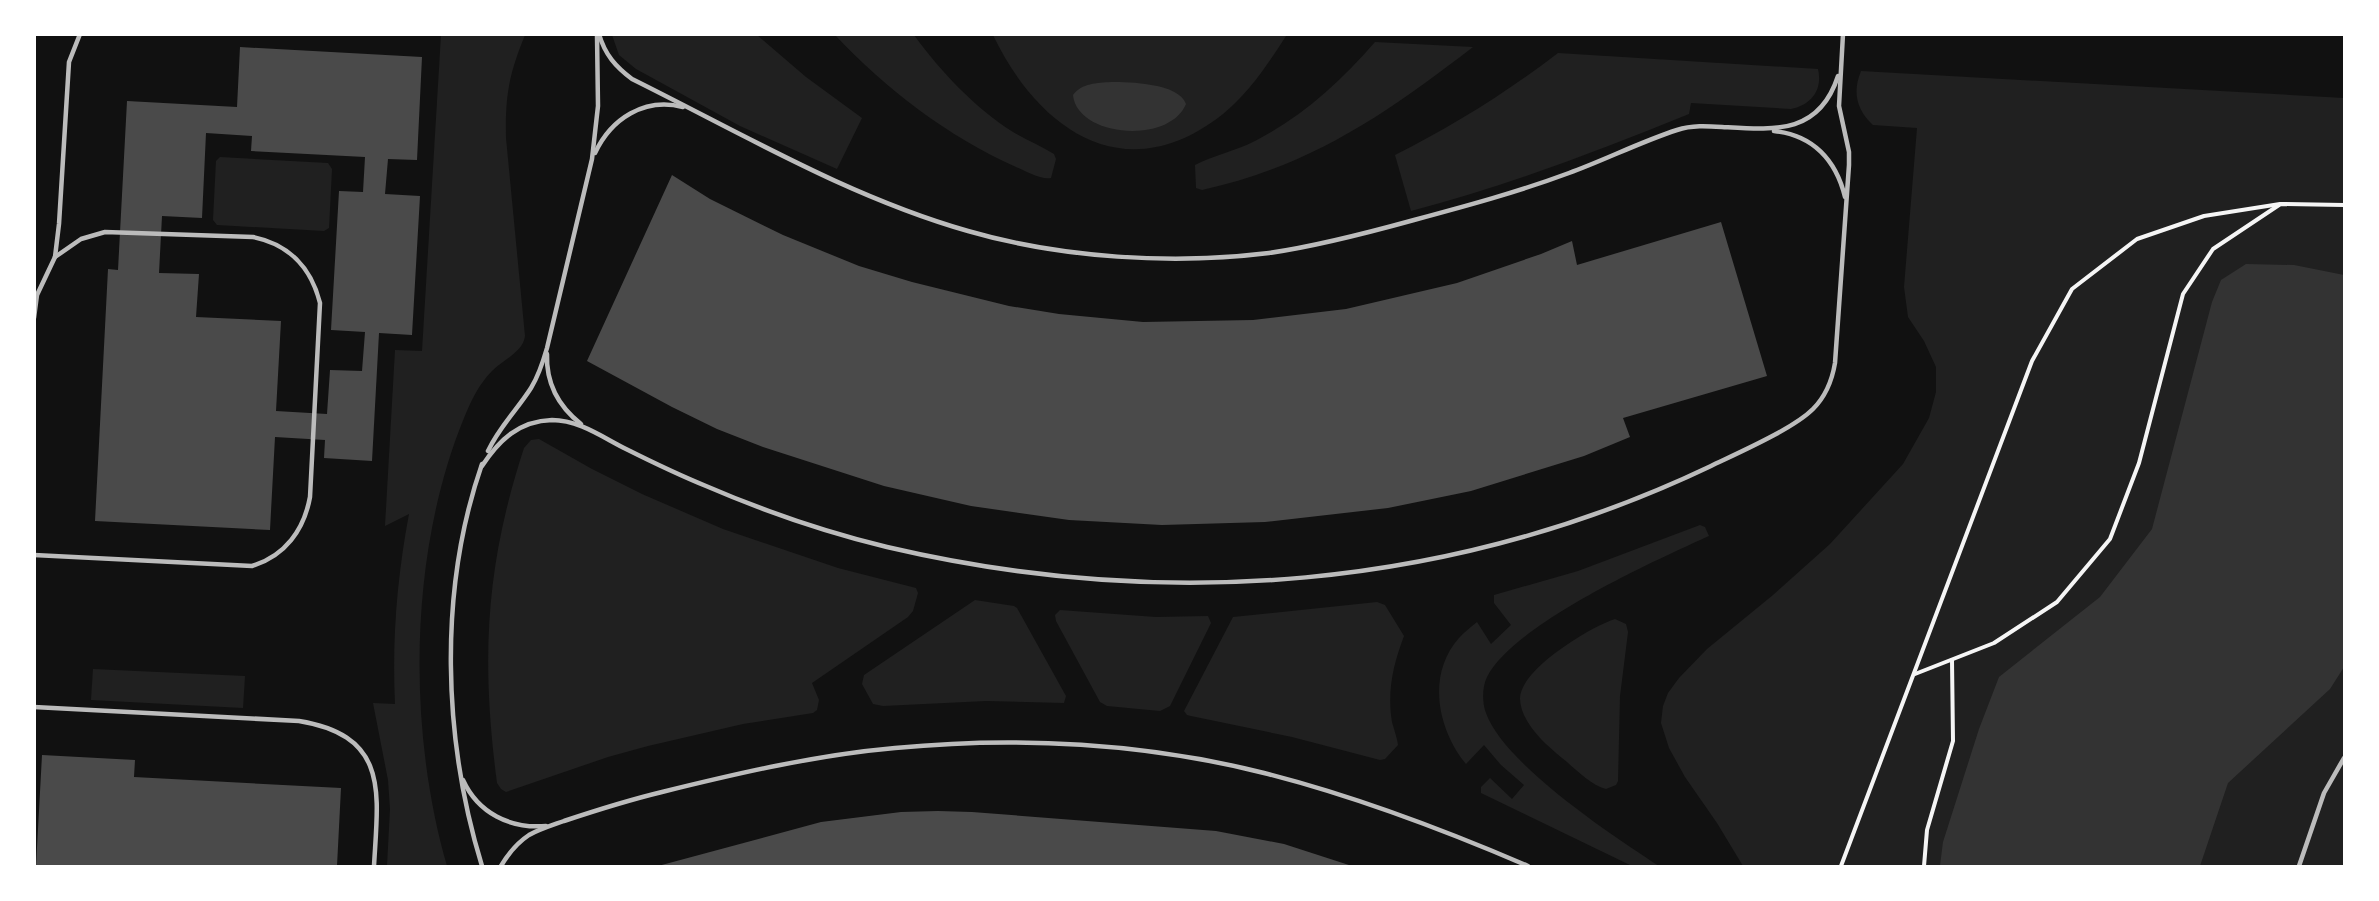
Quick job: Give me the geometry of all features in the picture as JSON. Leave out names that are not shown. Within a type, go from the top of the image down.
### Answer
[{"type":"lane","points":[[34,318],[37,295],[55,257],[69,62],[80,34]]},
{"type":"lane","points":[[598,34],[606,54],[617,68],[632,79],[755,144],[841,184],[968,231],[1044,248],[1148,258],[1244,255],[1313,245],[1395,226],[1516,190],[1602,161],[1678,129],[1702,126],[1790,132],[1816,146],[1834,166],[1841,179],[1846,202]]},
{"type":"lane","points":[[482,867],[465,802],[452,688],[454,606],[458,564],[469,509],[482,466],[495,436],[539,374],[547,348],[592,159],[598,106],[598,34]]},
{"type":"lane","points":[[547,348],[547,368],[557,399],[569,415],[585,427],[665,468],[804,523],[883,546],[961,562],[1056,577],[1153,583],[1269,582],[1383,567],[1524,536],[1615,506],[1725,459],[1792,424],[1811,411],[1832,381],[1849,152],[1839,106],[1843,34]]},
{"type":"lane","points":[[1768,130],[1798,124],[1825,105],[1834,89],[1840,70]]},
{"type":"lane","points":[[592,159],[612,126],[637,110],[655,105],[674,105],[694,110]]},
{"type":"lane","points":[[34,555],[252,566],[262,562],[291,542],[303,523],[310,497],[320,303],[311,277],[294,255],[268,240],[253,237],[105,232],[81,239],[55,257]]},
{"type":"lane","points":[[482,466],[494,447],[507,435],[522,426],[554,420],[585,427]]},
{"type":"lane","points":[[34,707],[299,721],[337,731],[350,738],[361,749],[375,776],[378,805],[374,867]]},
{"type":"lane","points":[[501,867],[518,843],[532,833],[636,799],[753,770],[811,759],[926,745],[1034,744],[1124,749],[1166,754],[1263,773],[1335,793],[1406,817],[1528,867]]},
{"type":"lane","points":[[2299,867],[2324,792],[2344,758]]},
{"type":"lane","points":[[460,770],[469,791],[478,803],[496,816],[518,826],[552,826]]},
{"type":"path","points":[[1914,674],[1994,643],[2057,602],[2110,538],[2139,463],[2184,294],[2213,249],[2280,204]]},
{"type":"path","points":[[1841,867],[2032,362],[2072,289],[2137,239],[2204,216],[2280,204],[2344,205]]},
{"type":"path","points":[[1924,867],[1927,830],[1953,741],[1952,660]]},
{"type":"shaded area","points":[[1270,34],[1286,36],[1250,87],[1232,106],[1187,137],[1153,148],[1120,148],[1089,139],[1060,122],[1035,99],[1012,69],[993,35]]},
{"type":"shaded area","points":[[441,35],[525,35],[509,85],[506,138],[525,336],[521,347],[483,381],[464,418],[446,470],[433,525],[424,582],[420,641],[420,699],[425,757],[434,813],[447,866],[387,866],[390,809],[388,780],[373,703],[395,704],[396,609],[409,514],[385,526],[395,350],[422,351]]},
{"type":"shaded area","points":[[612,35],[757,35],[806,77],[862,118],[837,169],[740,126],[636,69],[619,55]]},
{"type":"shaded area","points":[[835,35],[914,35],[935,62],[985,112],[1013,132],[1054,154],[1056,159],[1051,178],[1038,176],[1016,167],[942,126],[897,93]]},
{"type":"shaded area","points":[[1375,42],[1473,47],[1378,115],[1313,152],[1241,180],[1202,190],[1196,188],[1195,165],[1248,144],[1289,121],[1320,98]]},
{"type":"shaded area","points":[[1558,53],[1818,69],[1819,84],[1810,100],[1791,109],[1691,103],[1689,114],[1621,141],[1517,179],[1411,211],[1395,155],[1479,108]]},
{"type":"shaded area","points":[[1861,71],[2344,98],[2344,866],[1743,866],[1685,777],[1669,748],[1661,723],[1663,706],[1668,693],[1707,649],[1830,544],[1903,464],[1929,418],[1936,392],[1936,367],[1924,341],[1908,317],[1904,287],[1917,128],[1873,125],[1863,113],[1858,101],[1857,87]]},
{"type":"shaded area","points":[[1111,82],[1141,83],[1164,88],[1182,97],[1186,104],[1176,117],[1162,126],[1125,131],[1106,127],[1090,120],[1078,109],[1073,95],[1085,86]]},
{"type":"shaded area","points":[[220,157],[328,163],[332,169],[329,228],[324,231],[217,225],[213,220],[216,161]]},
{"type":"shaded area","points":[[2246,264],[2294,265],[2344,275],[2344,667],[2330,689],[2228,783],[2200,866],[1940,866],[1943,842],[1979,729],[1999,677],[2100,597],[2152,529],[2212,302],[2221,280]]},
{"type":"shaded area","points":[[539,439],[642,494],[723,529],[838,568],[916,588],[918,593],[913,611],[908,617],[812,683],[819,700],[817,710],[813,713],[743,724],[648,746],[608,757],[506,792],[497,783],[492,738],[488,654],[490,614],[501,533],[511,492],[524,448],[531,440]]},
{"type":"shaded area","points":[[1700,525],[1705,527],[1709,536],[1588,596],[1525,636],[1502,657],[1487,677],[1484,685],[1483,700],[1486,713],[1497,733],[1514,754],[1537,776],[1589,818],[1659,866],[1632,866],[1481,793],[1481,787],[1490,778],[1512,799],[1524,785],[1501,765],[1484,745],[1466,764],[1456,750],[1448,735],[1440,702],[1439,685],[1442,669],[1459,638],[1477,622],[1491,644],[1511,625],[1494,603],[1494,595],[1578,571]]},
{"type":"shaded area","points":[[975,600],[1017,608],[1066,696],[1064,703],[986,701],[883,706],[873,704],[862,684],[864,675]]},
{"type":"shaded area","points":[[1377,602],[1385,605],[1404,636],[1394,668],[1391,689],[1392,722],[1398,745],[1385,759],[1380,760],[1292,737],[1191,716],[1184,711],[1233,617]]},
{"type":"shaded area","points":[[1060,610],[1156,617],[1208,616],[1211,623],[1170,706],[1160,711],[1107,706],[1100,702],[1056,621],[1055,615]]},
{"type":"shaded area","points":[[1615,619],[1626,624],[1628,632],[1620,696],[1618,781],[1616,785],[1606,789],[1588,780],[1542,740],[1529,725],[1521,708],[1520,699],[1523,688],[1531,675],[1543,663],[1574,640]]},
{"type":"shaded area","points":[[93,669],[245,676],[243,708],[91,700]]},
{"type":"building","points":[[240,47],[422,57],[417,160],[388,159],[385,194],[420,196],[412,335],[379,333],[372,461],[324,458],[325,440],[275,437],[270,530],[95,521],[108,269],[118,270],[127,101],[237,107]],"holes":[[[206,133],[252,136],[251,151],[365,157],[363,192],[339,191],[331,330],[365,332],[362,371],[330,370],[327,414],[276,411],[281,321],[196,317],[199,274],[159,273],[162,216],[202,218]]]},
{"type":"building","points":[[672,175],[710,199],[783,235],[859,266],[912,282],[1009,306],[1059,314],[1143,322],[1253,320],[1346,309],[1457,283],[1572,241],[1577,265],[1721,222],[1767,376],[1623,418],[1630,437],[1584,456],[1471,491],[1388,508],[1265,522],[1162,525],[1069,520],[971,506],[884,486],[763,447],[717,429],[587,361]]},
{"type":"building","points":[[42,755],[135,760],[134,777],[341,788],[337,866],[36,866]]},
{"type":"building","points":[[938,811],[1216,831],[1284,844],[1352,866],[658,866],[821,822],[901,812]]}]
